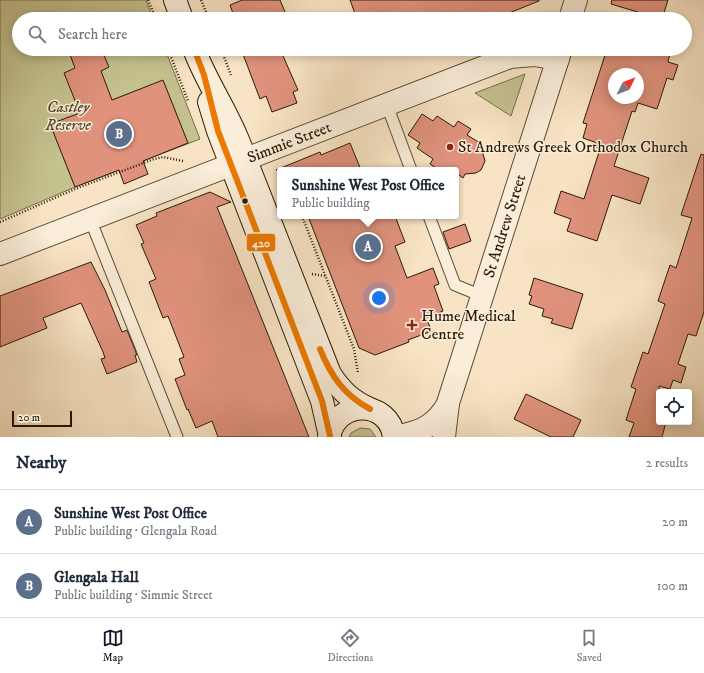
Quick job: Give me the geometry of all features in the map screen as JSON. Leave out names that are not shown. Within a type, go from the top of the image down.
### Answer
[{"type":"street","points":[[174,0],[179,12]]},
{"type":"street","points":[[572,12],[576,0]]},
{"type":"street","points":[[197,56],[204,75],[230,120],[238,161],[322,401],[330,437]]},
{"type":"street","name":"Simmie Street","points":[[0,254],[510,57],[522,56]]},
{"type":"street","name":"St Andrew Street","points":[[444,437],[448,403],[558,56]]},
{"type":"street","points":[[238,161],[330,374],[337,386],[348,397],[377,414],[401,436]]},
{"type":"street","name":"St Andrew Street","points":[[401,436],[430,426],[438,419],[448,403]]},
{"type":"street","points":[[330,437],[334,425],[341,416],[358,409],[377,414]]},
{"type":"lane","points":[[387,105],[411,167]]},
{"type":"lane","points":[[90,219],[177,437]]},
{"type":"lane","points":[[430,219],[455,285],[482,296]]},
{"type":"path","points":[[148,0],[153,12]]},
{"type":"path","points":[[201,0],[206,12]]},
{"type":"path","points":[[0,222],[75,189],[154,159],[163,157],[185,162]]},
{"type":"path","points":[[303,219],[354,349],[359,377]]},
{"type":"green space","name":"Castley Reserve","points":[[0,0],[146,0],[150,12],[12,12],[12,56],[168,56],[200,139],[75,187],[0,219]]},
{"type":"green space","points":[[525,74],[511,116],[475,93]]},
{"type":"green space","points":[[360,428],[370,429],[376,437],[349,437],[351,433]]},
{"type":"building","points":[[242,0],[280,0],[285,12],[232,12],[230,5]]},
{"type":"building","points":[[350,0],[539,0],[512,12],[354,12]]},
{"type":"building","points":[[612,0],[668,0],[664,12],[638,12],[611,4]]},
{"type":"building","points":[[71,56],[104,56],[109,67],[101,71],[112,100],[163,80],[188,143],[143,161],[148,174],[124,184],[119,170],[75,187],[50,124],[80,113],[64,73],[75,68]]},
{"type":"building","points":[[244,56],[283,56],[298,90],[293,92],[297,103],[272,112],[266,96],[260,99]]},
{"type":"building","points":[[605,56],[669,56],[668,62],[678,65],[673,80],[667,78],[657,109],[641,104],[644,104],[644,68],[608,68],[608,104],[638,104],[635,112],[632,111],[614,166],[649,178],[640,204],[612,195],[597,241],[567,231],[571,219],[554,213],[561,191],[584,199],[600,149],[596,147],[597,143],[583,138],[587,124],[583,123]]},
{"type":"building","name":"St Andrews Greek Orthodox Church","points":[[422,114],[433,121],[437,116],[454,127],[458,121],[471,129],[467,135],[480,143],[485,161],[481,170],[476,173],[465,174],[463,178],[459,175],[459,167],[434,167],[430,164],[433,159],[417,148],[420,143],[408,135]]},
{"type":"building","points":[[350,143],[360,167],[283,167],[320,152],[321,155]]},
{"type":"building","points":[[701,154],[704,155],[704,312],[696,336],[688,334],[678,364],[686,367],[681,383],[673,380],[670,389],[659,386],[659,389],[656,389],[656,425],[665,425],[662,437],[629,437],[634,423],[626,420],[636,389],[631,387],[643,352],[648,354],[665,304],[658,301],[670,265],[676,268],[692,218],[681,215]]},
{"type":"building","points":[[210,192],[231,202],[217,207],[309,437],[218,437],[212,421],[196,428],[188,409],[187,410],[175,379],[185,375],[179,359],[184,357],[168,316],[163,318],[149,282],[156,279],[141,244],[144,243],[136,225],[157,216],[156,213]]},
{"type":"building","points":[[309,219],[396,219],[405,242],[395,246],[407,278],[433,268],[439,284],[434,286],[443,311],[426,318],[432,331],[408,340],[409,342],[375,355],[359,348]]},
{"type":"building","points":[[465,224],[471,241],[449,249],[443,232]]},
{"type":"building","points":[[91,262],[105,290],[122,332],[127,330],[137,355],[135,355],[137,362],[107,374],[101,359],[105,358],[103,352],[81,303],[43,318],[47,328],[0,347],[0,296]]},
{"type":"building","points":[[534,278],[583,294],[572,329],[551,323],[553,319],[542,316],[544,309],[529,304],[532,296],[529,295]]},
{"type":"building","points":[[526,394],[581,420],[573,437],[551,437],[514,419]]},
{"type":"transit line","name":"420","points":[[197,56],[204,75],[218,131],[322,401],[330,436]]},
{"type":"transit line","name":"420","points":[[320,349],[339,384],[353,398],[370,409]]},
{"type":"place","name":"Glengala Hall","points":[[119,134]]},
{"type":"place","name":"St Andrews Greek Orthodox Church","points":[[450,147]]},
{"type":"place","name":"Sunshine West Post Office","points":[[368,247]]},
{"type":"place","name":"Hume Medical Centre","points":[[412,325]]}]
